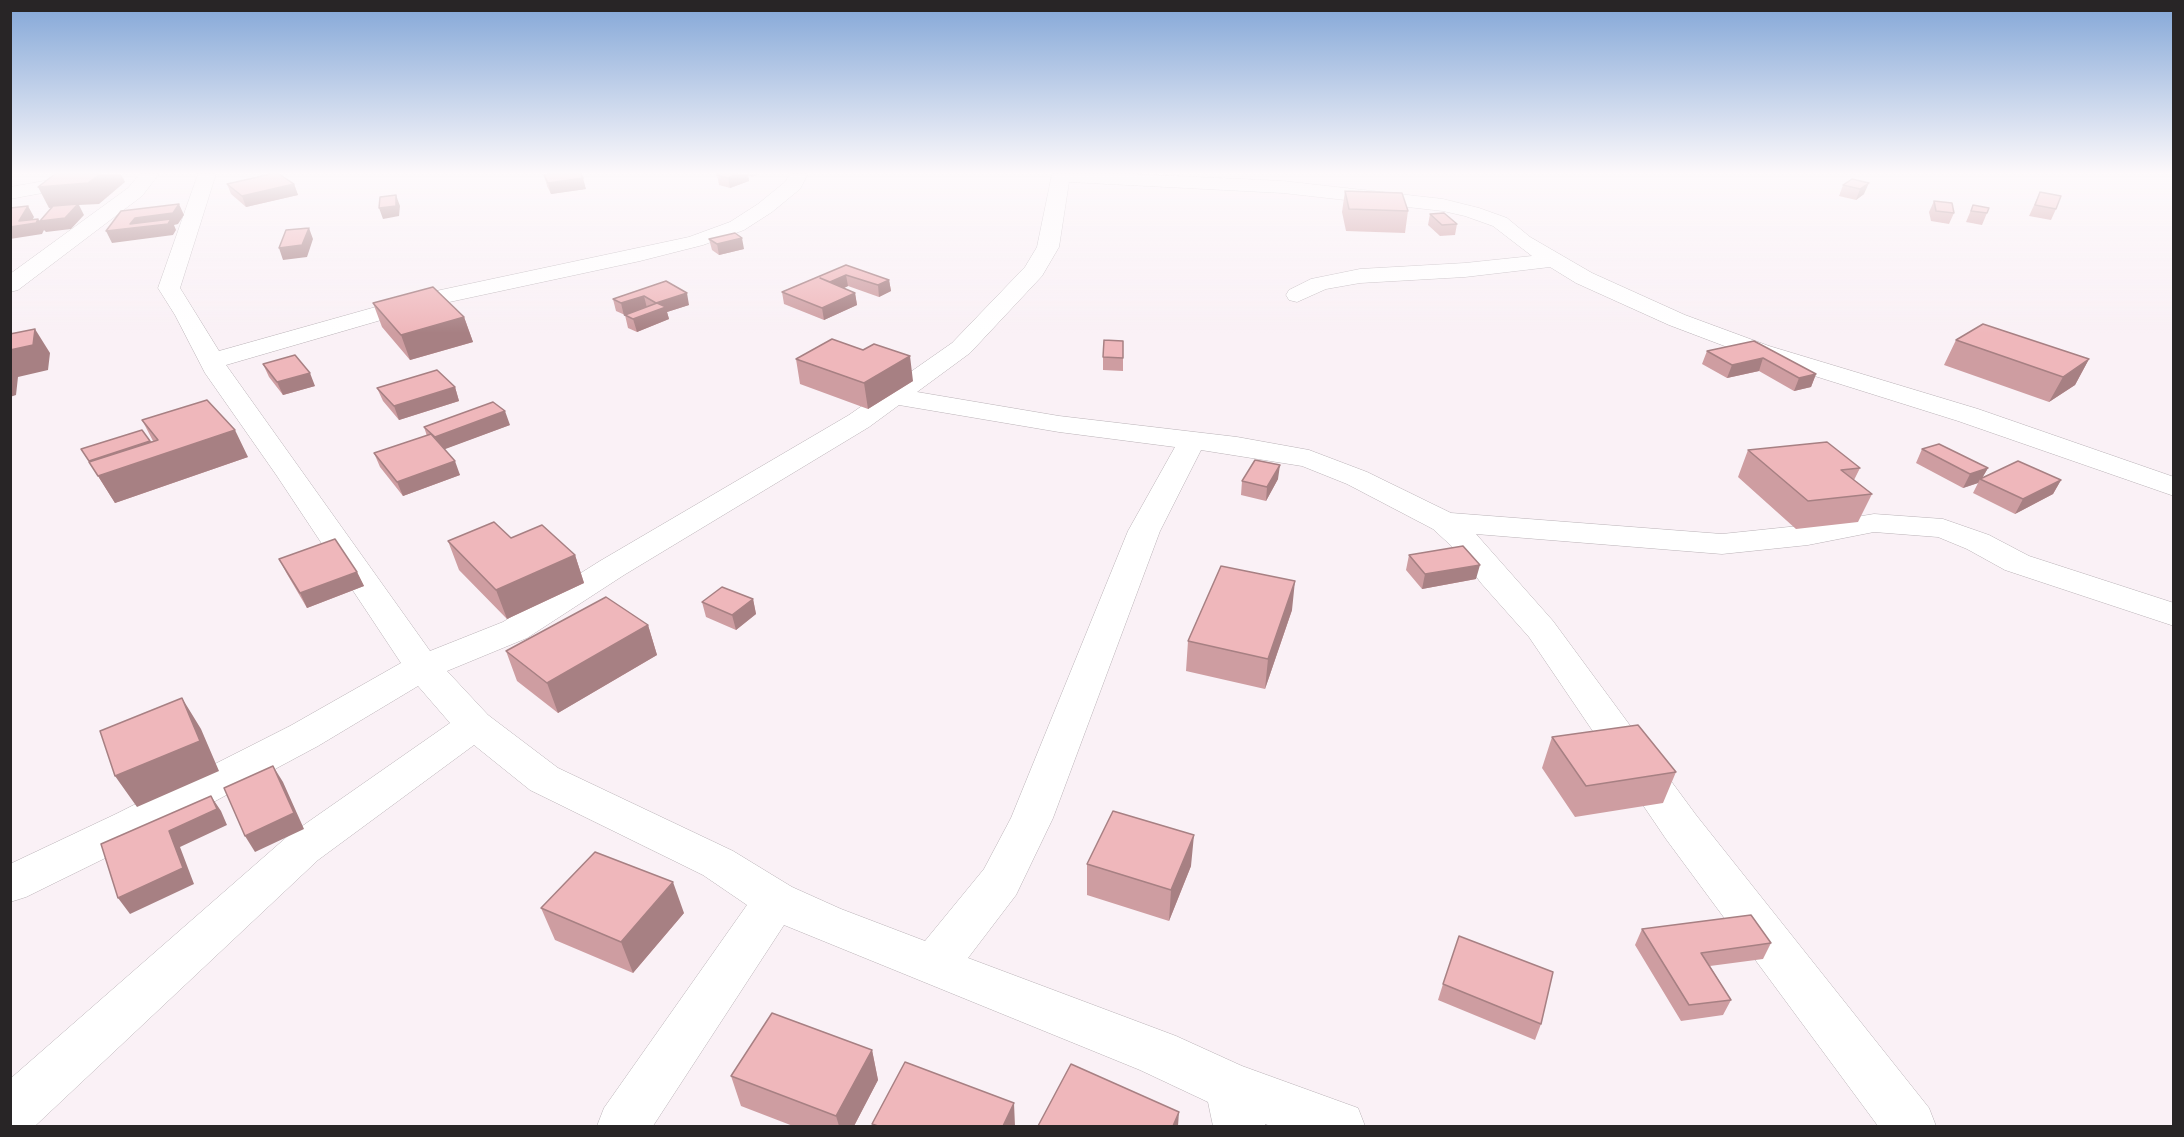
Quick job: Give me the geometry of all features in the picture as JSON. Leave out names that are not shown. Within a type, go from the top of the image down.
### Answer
[{"type":"street","points":[[10,285],[88,227]]},
{"type":"street","points":[[189,227],[169,288],[187,315],[211,361],[422,667],[474,725],[544,779],[718,863],[776,900],[825,923],[1158,1053],[1236,1107],[1339,1126]]},
{"type":"street","points":[[211,361],[422,301],[640,255],[696,241],[734,227]]},
{"type":"street","points":[[10,884],[133,825],[304,736],[422,667],[480,646],[515,630],[612,568],[859,421],[961,348],[1034,270],[1048,247],[1052,227]]},
{"type":"street","points":[[1506,227],[1523,241],[1584,278],[1677,320],[1760,351],[1968,415],[2174,487]]},
{"type":"street","points":[[1297,295],[1319,284],[1360,276],[1465,270],[1554,260]]},
{"type":"street","points":[[894,396],[1059,424],[1309,459],[1357,478],[1444,522],[1469,545],[1493,576],[1541,629],[1681,827],[1910,1126]]},
{"type":"street","points":[[934,966],[1000,882],[1032,818],[1144,531],[1192,441]]},
{"type":"street","points":[[1444,522],[1722,544],[1808,536],[1874,523],[1943,528],[1978,542],[2017,563],[2174,615]]},
{"type":"street","points":[[10,1114],[303,848],[474,725]]},
{"type":"street","points":[[623,1126],[776,900]]},
{"type":"building","points":[[109,227],[141,227],[106,231]]},
{"type":"building","points":[[309,228],[302,245],[279,248],[286,230]]},
{"type":"building","points":[[735,233],[742,238],[717,244],[709,239]]},
{"type":"building","points":[[846,265],[889,280],[878,285],[846,275],[830,282],[820,278],[855,293],[822,308],[782,292]]},
{"type":"building","points":[[666,281],[687,293],[656,303],[644,296],[621,303],[613,299]]},
{"type":"building","points":[[433,287],[464,317],[401,335],[373,303]]},
{"type":"building","points":[[657,303],[666,307],[633,319],[625,315]]},
{"type":"building","points":[[1983,324],[2089,359],[2063,377],[1956,340]]},
{"type":"building","points":[[35,329],[33,345],[10,350],[10,334]]},
{"type":"building","points":[[832,339],[863,350],[874,344],[910,356],[864,383],[796,359]]},
{"type":"building","points":[[1104,340],[1123,341],[1123,358],[1103,357]]},
{"type":"building","points":[[1754,341],[1816,374],[1799,378],[1763,358],[1732,365],[1707,351]]},
{"type":"building","points":[[295,355],[310,373],[277,382],[263,364]]},
{"type":"building","points":[[437,370],[455,387],[394,406],[377,388]]},
{"type":"building","points":[[207,400],[235,430],[98,476],[89,462],[158,440],[142,420]]},
{"type":"building","points":[[493,402],[505,411],[435,437],[424,427]]},
{"type":"building","points":[[142,430],[150,441],[89,461],[81,449]]},
{"type":"building","points":[[431,434],[455,461],[397,482],[374,453]]},
{"type":"building","points":[[1827,442],[1860,468],[1841,470],[1872,494],[1808,501],[1748,450]]},
{"type":"building","points":[[1939,444],[1988,468],[1970,474],[1922,449]]},
{"type":"building","points":[[1255,460],[1280,465],[1267,487],[1242,481]]},
{"type":"building","points":[[2018,461],[2061,480],[2023,499],[1980,479]]},
{"type":"building","points":[[494,522],[511,538],[542,525],[575,555],[496,590],[448,541]]},
{"type":"building","points":[[335,539],[357,572],[300,593],[279,559]]},
{"type":"building","points":[[1463,546],[1480,565],[1425,574],[1409,555]]},
{"type":"building","points":[[1221,566],[1295,581],[1268,659],[1188,641]]},
{"type":"building","points":[[722,587],[753,599],[732,615],[702,602]]},
{"type":"building","points":[[606,597],[648,625],[547,683],[506,651]]},
{"type":"building","points":[[182,698],[200,741],[115,776],[100,731]]},
{"type":"building","points":[[1638,725],[1676,772],[1586,786],[1552,737]]},
{"type":"building","points":[[273,766],[294,813],[245,836],[224,788]]},
{"type":"building","points":[[211,796],[217,809],[169,831],[183,868],[118,898],[101,844]]},
{"type":"building","points":[[1113,811],[1194,835],[1171,890],[1087,864]]},
{"type":"building","points":[[595,852],[673,882],[621,942],[541,908]]},
{"type":"building","points":[[1751,915],[1771,943],[1701,953],[1731,1000],[1689,1005],[1642,929]]},
{"type":"building","points":[[1459,936],[1553,972],[1541,1024],[1443,984]]},
{"type":"building","points":[[772,1013],[872,1050],[836,1116],[731,1076]]},
{"type":"building","points":[[905,1062],[1014,1103],[1003,1126],[878,1126],[872,1124]]},
{"type":"building","points":[[1071,1064],[1179,1112],[1173,1126],[1038,1126]]}]
